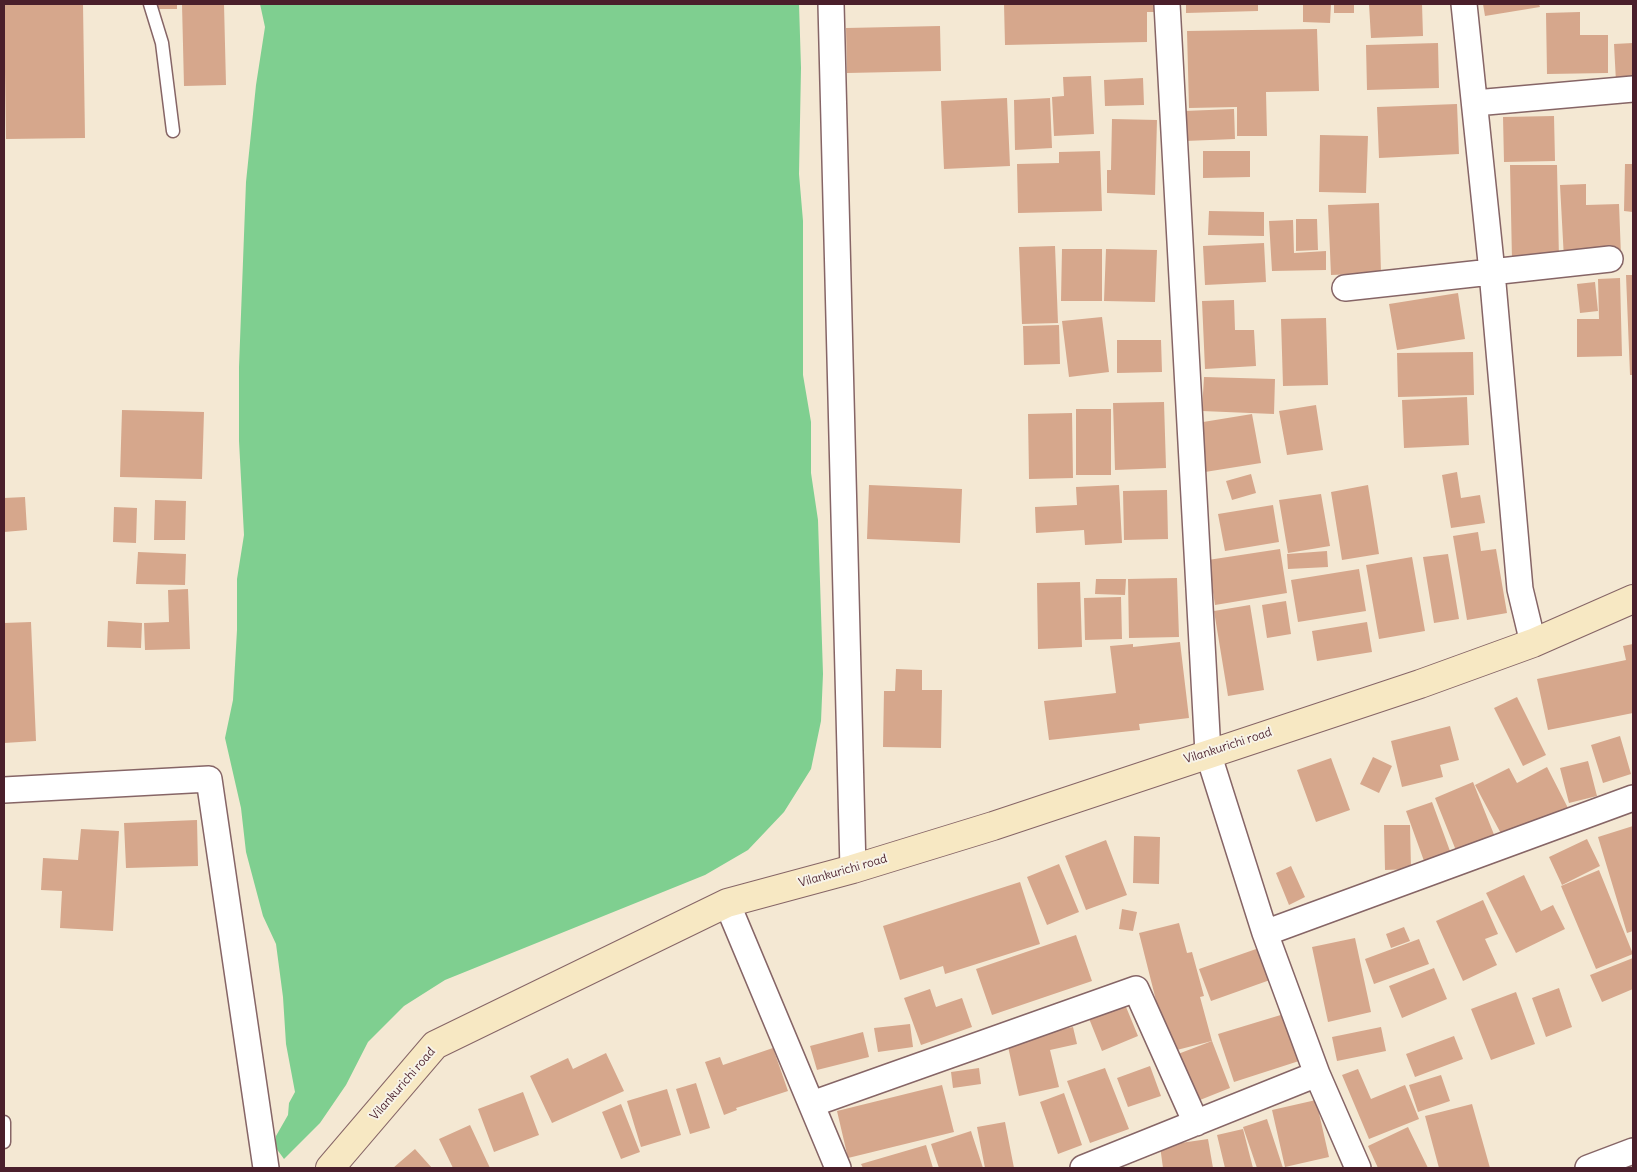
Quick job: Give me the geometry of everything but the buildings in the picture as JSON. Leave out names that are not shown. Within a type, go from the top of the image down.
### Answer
[{"type":"main road","name":"Vilankurichi road","points":[[330,1168],[435,1045],[727,903],[853,869],[993,826],[1420,684],[1534,643],[1633,599]]},
{"type":"street","points":[[831,4],[853,869]]},
{"type":"street","points":[[1168,4],[1208,753],[1266,933],[1317,1074],[1358,1168]]},
{"type":"street","points":[[1464,4],[1492,272],[1520,589],[1534,643]]},
{"type":"street","points":[[1475,103],[1633,89]]},
{"type":"street","points":[[1345,288],[1610,259]]},
{"type":"street","points":[[4,790],[209,779],[266,1168]]},
{"type":"street","points":[[1266,933],[1633,798]]},
{"type":"street","points":[[727,903],[838,1168]]},
{"type":"street","points":[[812,1104],[1136,989],[1196,1123]]},
{"type":"street","points":[[1083,1168],[1317,1074]]},
{"type":"street","points":[[1588,1168],[1633,1151]]},
{"type":"lane","points":[[150,4],[162,43],[173,131]]},
{"type":"lane","points":[[4,1122],[4,1142]]},
{"type":"green space","points":[[260,4],[799,4],[801,68],[799,174],[803,221],[803,375],[811,422],[811,473],[818,520],[823,674],[821,721],[811,769],[784,812],[748,850],[705,875],[445,980],[404,1006],[368,1042],[346,1085],[320,1123],[284,1159],[276,1148],[276,1136],[288,1115],[289,1103],[295,1092],[286,1044],[283,997],[276,944],[263,916],[246,852],[241,808],[225,738],[233,700],[237,630],[237,579],[244,535],[239,441],[239,367],[246,182],[256,85],[265,27]]}]
